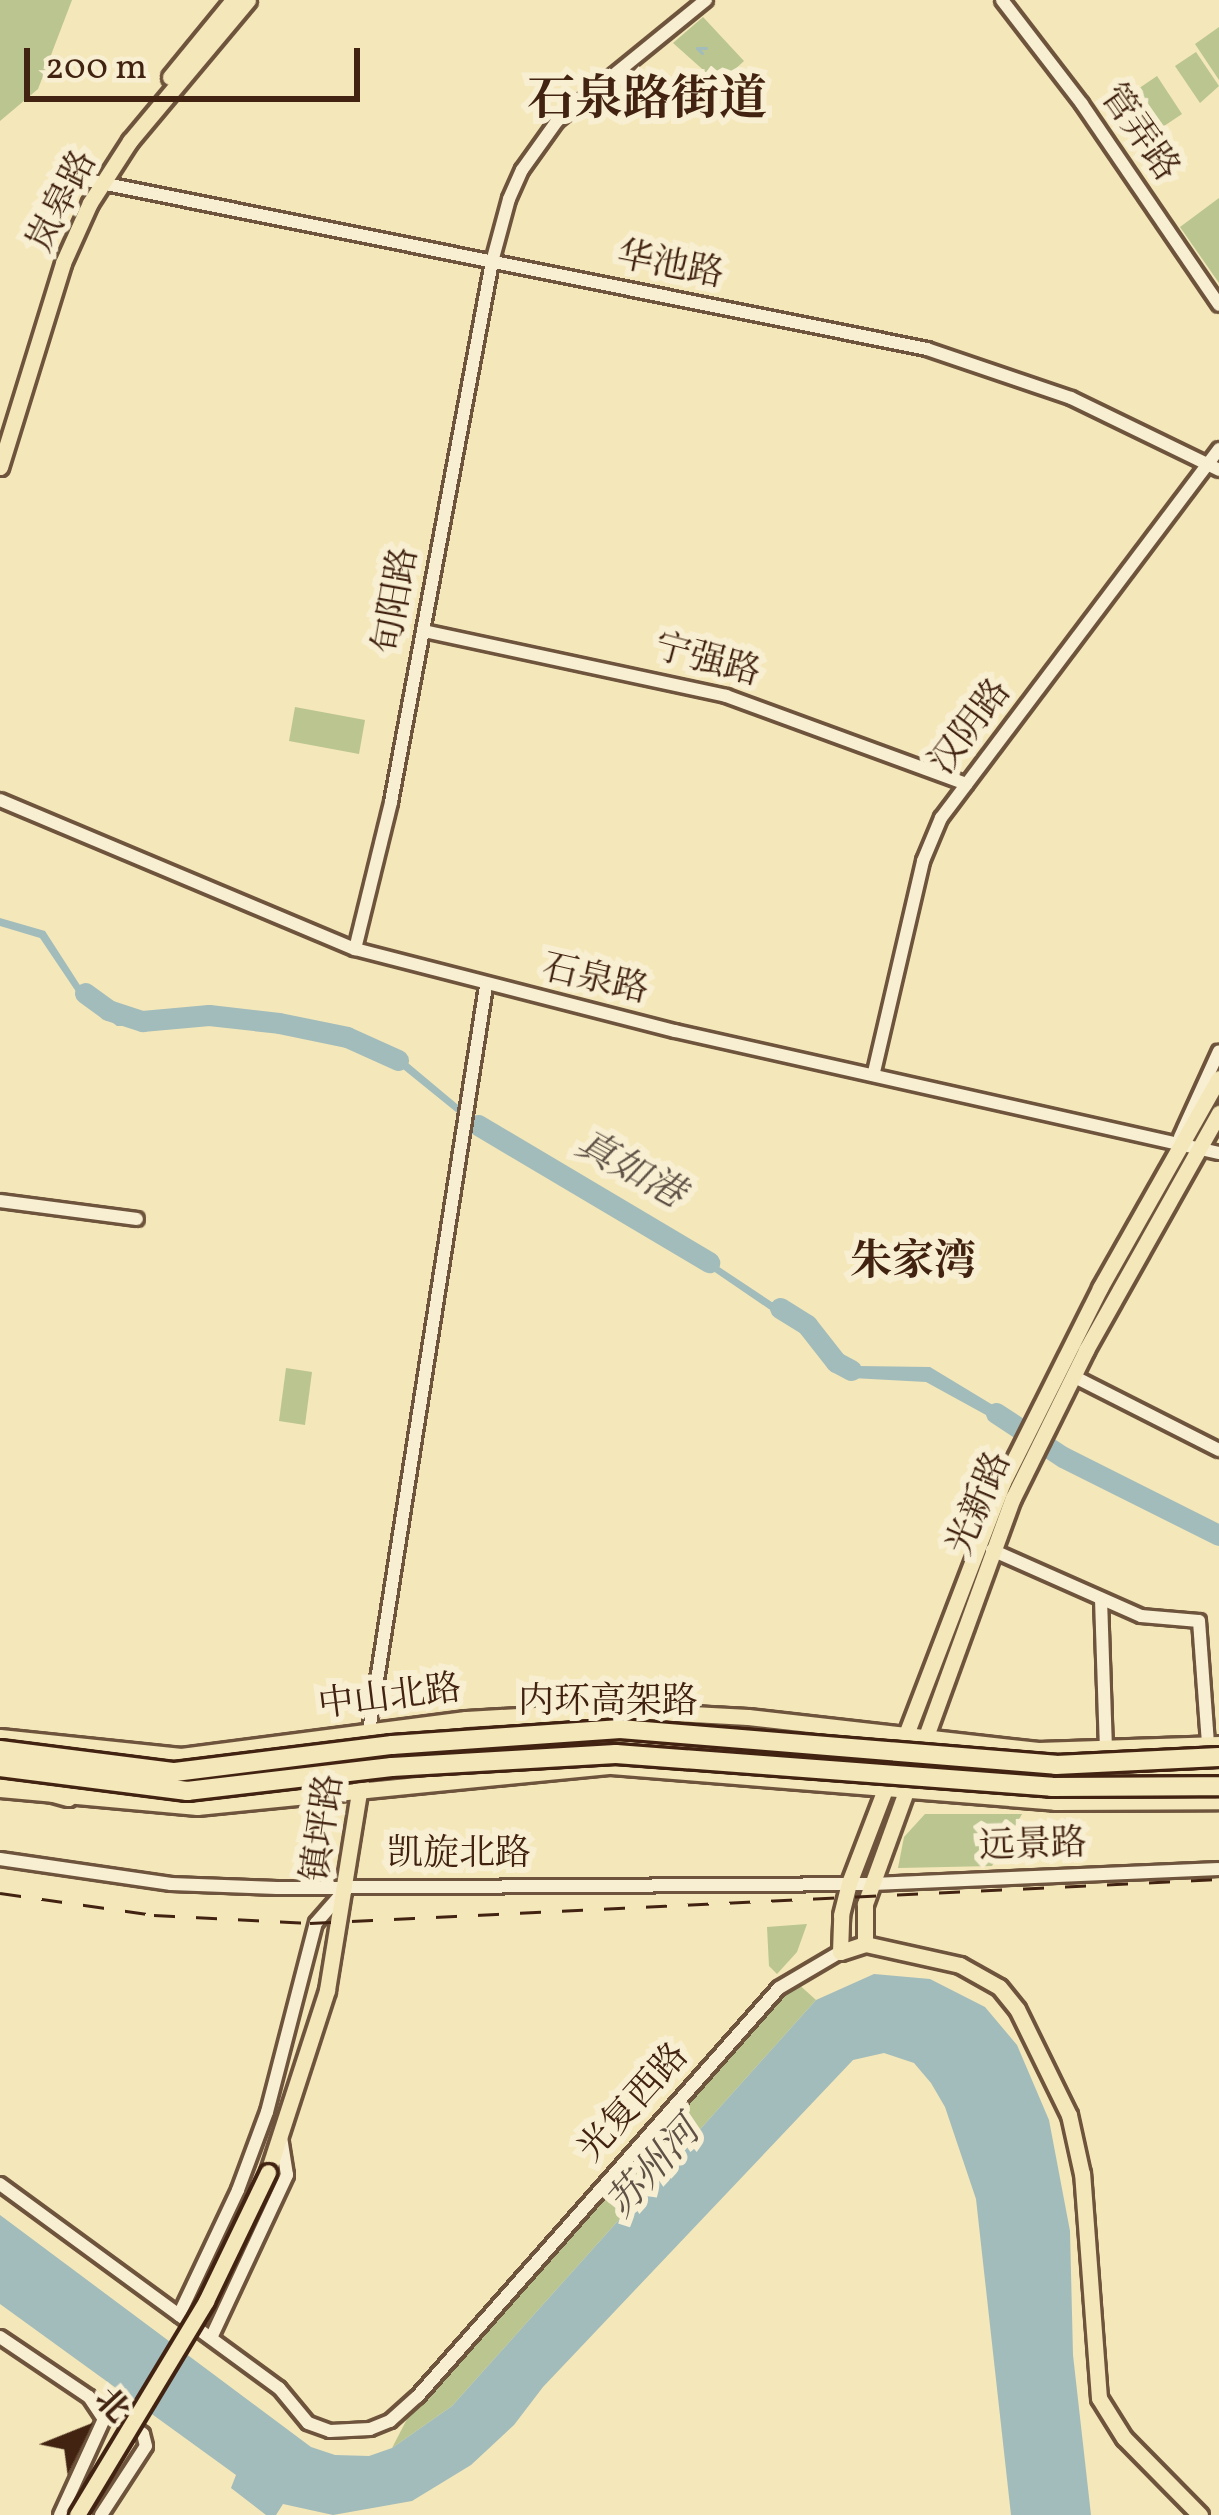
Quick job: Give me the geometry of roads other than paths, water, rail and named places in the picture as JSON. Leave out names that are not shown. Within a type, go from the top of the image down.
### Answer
[{"type":"highway","name":"内环高架路","points":[[0,1750],[175,1772],[392,1745],[620,1730],[1057,1765],[1215,1748]]},
{"type":"highway","name":"内环高架路","points":[[0,1767],[188,1791],[392,1767],[616,1754],[1052,1787],[1219,1786]]},
{"type":"highway","points":[[0,1778],[68,1797]]},
{"type":"main road","name":"岚皋路","points":[[0,440],[54,259],[96,183],[233,0]]},
{"type":"main road","name":"岚皋路","points":[[0,467],[63,263],[96,183],[248,0]]},
{"type":"main road","name":"光新路","points":[[840,1952],[849,1883],[882,1789],[1031,1442],[1177,1145],[1219,1078]]},
{"type":"main road","name":"光新路","points":[[1057,1390],[1073,1376],[1219,1113]]},
{"type":"main road","name":"光新路","points":[[865,1944],[863,1913],[1031,1442]]},
{"type":"main road","name":"中山北路","points":[[0,1737],[182,1756],[369,1731],[618,1710],[748,1717],[1038,1750],[1215,1748]]},
{"type":"main road","name":"镇坪路","points":[[76,2515],[206,2301],[268,2172],[315,2037],[348,1887],[369,1731]]},
{"type":"main road","points":[[0,1789],[197,1807],[611,1766],[1054,1802],[1219,1801]]},
{"type":"main road","points":[[865,1944],[960,1965],[999,1987],[1031,2032],[1070,2115],[1082,2174],[1094,2379],[1108,2419],[1200,2515]]},
{"type":"main road","name":"光复西路","points":[[840,1952],[865,1944]]},
{"type":"street","points":[[492,262],[509,199],[538,144],[597,84],[706,0]]},
{"type":"street","name":"管弄路","points":[[1002,0],[1082,104],[1219,305]]},
{"type":"street","name":"华池路","points":[[96,183],[927,349],[1071,398],[1215,467]]},
{"type":"street","name":"旬阳路","points":[[355,949],[387,820],[492,262]]},
{"type":"street","points":[[1215,467],[1219,449]]},
{"type":"street","name":"汉阴路","points":[[874,1072],[923,861],[941,818],[1215,467]]},
{"type":"street","name":"宁强路","points":[[424,631],[726,696],[966,784]]},
{"type":"street","name":"石泉路","points":[[0,800],[355,949],[486,986],[1219,1153]]},
{"type":"street","name":"镇坪路","points":[[369,1731],[486,986]]},
{"type":"street","name":"光新路","points":[[1177,1145],[1219,1052]]},
{"type":"street","points":[[0,1202],[137,1219]]},
{"type":"street","points":[[1073,1376],[1219,1450]]},
{"type":"street","points":[[992,1550],[1141,1616],[1198,1621],[1215,1748]]},
{"type":"street","points":[[1101,1599],[1106,1748]]},
{"type":"street","name":"凯旋北路","points":[[0,1859],[171,1884],[849,1883]]},
{"type":"street","name":"远景路","points":[[849,1883],[1219,1869]]},
{"type":"street","points":[[179,2314],[254,2150],[292,2031],[316,1923],[348,1887]]},
{"type":"street","name":"光复西路","points":[[0,2184],[279,2388],[308,2423],[350,2432],[390,2421],[779,1988],[840,1952]]},
{"type":"street","points":[[211,2338],[286,2175],[281,2137]]},
{"type":"street","points":[[0,2337],[89,2397],[104,2419]]},
{"type":"street","points":[[101,2515],[146,2446],[143,2434],[117,2416],[104,2419]]},
{"type":"street","points":[[60,2515],[104,2419]]},
{"type":"water","points":[[0,918],[45,931],[83,990],[119,1019],[280,1018],[390,1048],[500,1140],[686,1245],[802,1322],[832,1356],[858,1366],[930,1367],[1021,1422],[1017,1432],[926,1382],[852,1378],[831,1367],[801,1331],[681,1249],[498,1146],[377,1048],[279,1023],[117,1026],[79,996],[40,938],[0,926]]},
{"type":"water","points":[[874,1974],[930,1979],[985,2007],[1017,2045],[1049,2120],[1070,2231],[1073,2355],[1091,2515],[1011,2515],[976,2199],[945,2107],[931,2083],[914,2063],[884,2053],[853,2060],[543,2387],[514,2425],[471,2465],[412,2501],[333,2515],[283,2504],[276,2515],[266,2515],[231,2488],[236,2475],[0,2304],[0,2215],[311,2447],[335,2455],[369,2456],[392,2448],[452,2406],[816,2000]]},
{"type":"waterway","points":[[702,53],[697,48],[706,48]]},
{"type":"waterway","name":"真如港","points":[[85,993],[108,1010],[142,1021],[209,1015],[279,1023],[347,1037],[398,1060]]},
{"type":"waterway","name":"真如港","points":[[478,1125],[709,1262]]},
{"type":"waterway","name":"真如港","points":[[780,1308],[807,1325],[836,1362],[851,1370]]},
{"type":"waterway","name":"真如港","points":[[996,1413],[1063,1457],[1219,1535]]},
{"type":"railway","points":[[0,1893],[154,1915],[310,1923],[1219,1879]]},
{"type":"district","name":"石泉路街道","points":[[647,102]]},
{"type":"district","name":"朱家湾","points":[[913,1264]]},
{"type":"water label","name":"苏州河","points":[[655,2169]]}]
